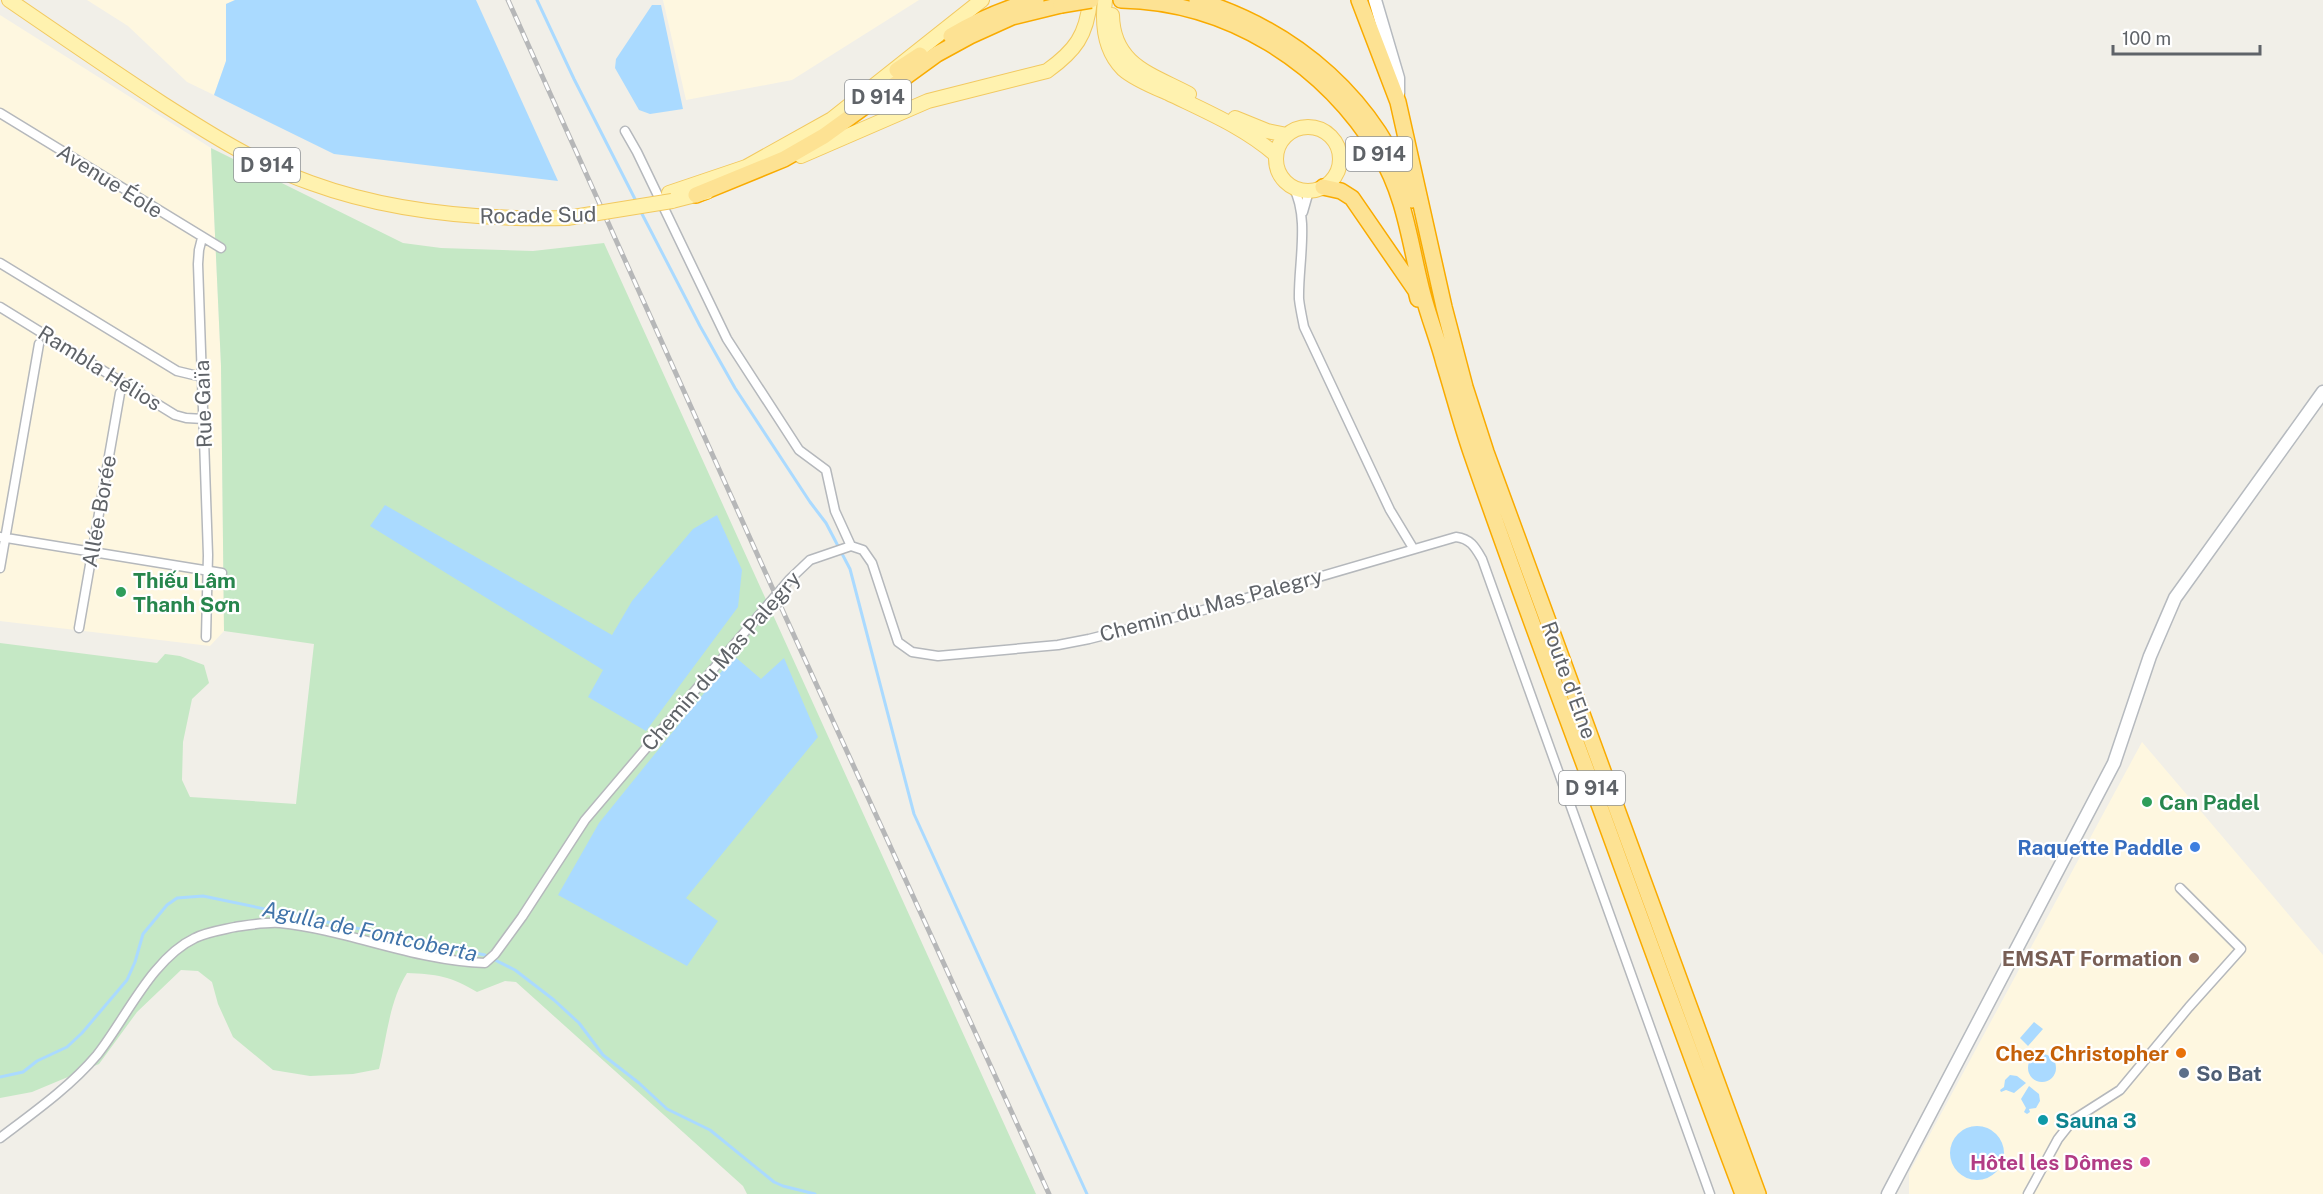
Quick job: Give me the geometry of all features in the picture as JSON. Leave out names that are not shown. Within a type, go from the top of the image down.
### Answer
[{"type":"highway","name":"D 914","points":[[897,70],[970,24],[1008,7],[1036,0]]},
{"type":"highway","name":"D 914","points":[[696,195],[784,159],[814,142],[937,54],[970,36],[1012,17],[1091,0]]},
{"type":"highway","name":"D 914","points":[[1120,0],[1181,7],[1219,18],[1260,37],[1291,56],[1315,76],[1362,130],[1379,153],[1405,214],[1423,296],[1469,447]]},
{"type":"highway","name":"D 914","points":[[1197,0],[1262,25],[1317,62],[1344,87],[1383,138],[1404,178],[1434,262]]},
{"type":"highway","points":[[1359,0],[1398,102],[1434,262]]},
{"type":"highway","points":[[1316,189],[1341,190],[1352,198],[1416,291],[1458,425],[1469,447]]},
{"type":"highway","name":"Route d'Elne","points":[[1434,262],[1465,387],[1486,452],[1758,1194]]},
{"type":"highway","name":"Route d'Elne","points":[[1469,447],[1535,635],[1743,1194]]},
{"type":"highway","points":[[1648,892],[1698,1010],[1766,1194]]},
{"type":"highway","points":[[1718,1128],[1737,1194]]},
{"type":"main road","name":"Rocade Sud","points":[[9,0],[210,135],[270,166],[311,183],[370,200],[440,214],[490,218],[567,214],[696,195],[756,176],[879,120],[928,101],[1047,71],[1076,46],[1085,28],[1091,0]]},
{"type":"main road","name":"Rocade Sud","points":[[22,0],[216,129],[274,159],[314,176],[351,188],[441,207],[567,214]]},
{"type":"main road","name":"Rocade Sud","points":[[671,197],[746,167],[802,138],[832,119],[897,70],[982,0]]},
{"type":"main road","points":[[1105,0],[1102,20],[1105,38],[1111,52],[1124,69],[1153,86],[1233,125],[1257,139],[1276,155]]},
{"type":"main road","points":[[1114,0],[1112,27],[1116,42],[1133,65],[1235,118],[1267,131],[1287,135]]},
{"type":"main road","points":[[1307,127],[1319,129],[1334,140],[1340,155],[1337,172],[1329,183],[1316,189],[1293,188],[1283,180],[1276,155],[1279,144],[1287,135],[1307,127]]},
{"type":"street","points":[[1375,0],[1398,78],[1398,102]]},
{"type":"street","name":"Avenue Éole","points":[[0,113],[221,248]]},
{"type":"street","points":[[625,131],[727,339],[799,450],[826,470],[835,511],[849,547]]},
{"type":"street","points":[[1293,188],[1299,199],[1301,218],[1299,302],[1304,327],[1390,510],[1413,548]]},
{"type":"street","points":[[1301,218],[1316,189]]},
{"type":"street","name":"Rue Gaïa","points":[[202,238],[198,264],[208,570],[206,637]]},
{"type":"street","name":"Rambla Hélios","points":[[0,263],[177,371],[202,377]]},
{"type":"street","name":"Rambla Hélios","points":[[0,307],[175,415],[186,418],[204,418]]},
{"type":"street","points":[[0,568],[3,537],[39,344]]},
{"type":"street","points":[[1888,1194],[2114,763],[2150,656],[2175,598],[2323,392]]},
{"type":"street","name":"Allée Borée","points":[[79,628],[120,393]]},
{"type":"street","points":[[3,537],[222,573]]},
{"type":"street","name":"Chemin du Mas Palegry","points":[[0,1138],[72,1080],[97,1055],[148,981],[173,954],[194,938],[220,930],[278,923],[365,939],[414,953],[485,963],[495,954],[522,917],[585,820],[789,580],[810,560],[849,547],[863,550],[872,563],[898,642],[912,652],[938,656],[1058,645],[1089,639],[1219,606],[1445,539],[1465,538],[1473,543],[1482,559],[1710,1194]]},
{"type":"street","points":[[2028,1194],[2061,1135],[2073,1120],[2120,1090],[2241,949],[2180,888]]},
{"type":"shaded area","points":[[87,0],[235,0],[226,4],[226,61],[214,95],[187,82],[128,26]]},
{"type":"shaded area","points":[[663,0],[919,0],[792,80],[686,100]]},
{"type":"shaded area","points":[[0,15],[211,148],[221,366],[224,631],[210,646],[0,621]]},
{"type":"shaded area","points":[[2142,742],[2323,955],[2323,1194],[1909,1194],[1909,1173]]},
{"type":"green space","points":[[211,148],[403,243],[441,248],[533,251],[604,243],[1036,1194],[747,1194],[743,1186],[516,982],[505,981],[477,992],[459,982],[443,977],[407,973],[392,1008],[379,1069],[353,1074],[310,1076],[273,1070],[233,1037],[218,1004],[212,982],[198,971],[181,970],[137,1012],[99,1064],[32,1092],[0,1098],[0,643],[157,663],[165,654],[180,656],[204,665],[209,683],[192,699],[183,742],[182,780],[190,797],[296,804],[314,644],[224,631],[221,366]]},
{"type":"water","points":[[235,0],[476,0],[558,181],[334,154],[214,95],[226,61],[226,4]]},
{"type":"water","points":[[652,5],[661,5],[683,109],[650,114],[639,110],[615,68],[616,59]]},
{"type":"water","points":[[385,505],[612,635],[632,601],[693,529],[717,515],[742,570],[738,607],[646,731],[588,697],[603,670],[370,526]]},
{"type":"water","points":[[734,656],[761,679],[784,658],[818,737],[686,898],[718,921],[687,966],[558,895],[599,823]]},
{"type":"water","points":[[2034,1022],[2043,1029],[2028,1046],[2020,1038]]},
{"type":"water","points":[[2042,1054],[2052,1058],[2056,1068],[2052,1078],[2042,1082],[2032,1078],[2028,1068],[2032,1058]]},
{"type":"water","points":[[2010,1075],[2017,1076],[2026,1083],[2014,1093],[2006,1090],[2001,1092],[2005,1080]]},
{"type":"water","points":[[2029,1086],[2039,1094],[2040,1101],[2036,1108],[2029,1109],[2030,1112],[2027,1114],[2024,1112],[2026,1108],[2021,1099]]},
{"type":"water","points":[[1972,1126],[1982,1126],[1992,1130],[2000,1138],[2004,1153],[2000,1168],[1992,1176],[1982,1180],[1972,1180],[1962,1176],[1954,1168],[1950,1158],[1950,1148],[1954,1138],[1962,1130]]},
{"type":"waterway","points":[[537,0],[637,203]]},
{"type":"waterway","points":[[641,212],[735,388],[826,523],[850,569],[914,814],[1087,1194]]},
{"type":"waterway","name":"Agulla de Fontcoberta","points":[[0,1077],[23,1072],[37,1061],[67,1047],[82,1033],[127,980],[143,934],[167,905],[177,898],[203,896],[485,955],[515,970],[554,1000],[579,1023],[603,1055],[639,1083],[667,1109],[710,1130],[774,1182],[815,1194]]},
{"type":"railway","points":[[508,0],[776,596],[1049,1194]]},
{"type":"place","name":"Thiếu Lâm Thanh Sơn","points":[[121,592]]},
{"type":"place","name":"Can Padel","points":[[2147,802]]},
{"type":"place","name":"Raquette Paddle","points":[[2195,847]]},
{"type":"place","name":"EMSAT Formation","points":[[2194,958]]},
{"type":"place","name":"Chez Christopher","points":[[2181,1053]]},
{"type":"place","name":"So Bat","points":[[2184,1073]]},
{"type":"place","name":"Sauna 3","points":[[2043,1120]]},
{"type":"place","name":"Hôtel les Dômes","points":[[2145,1162]]}]
